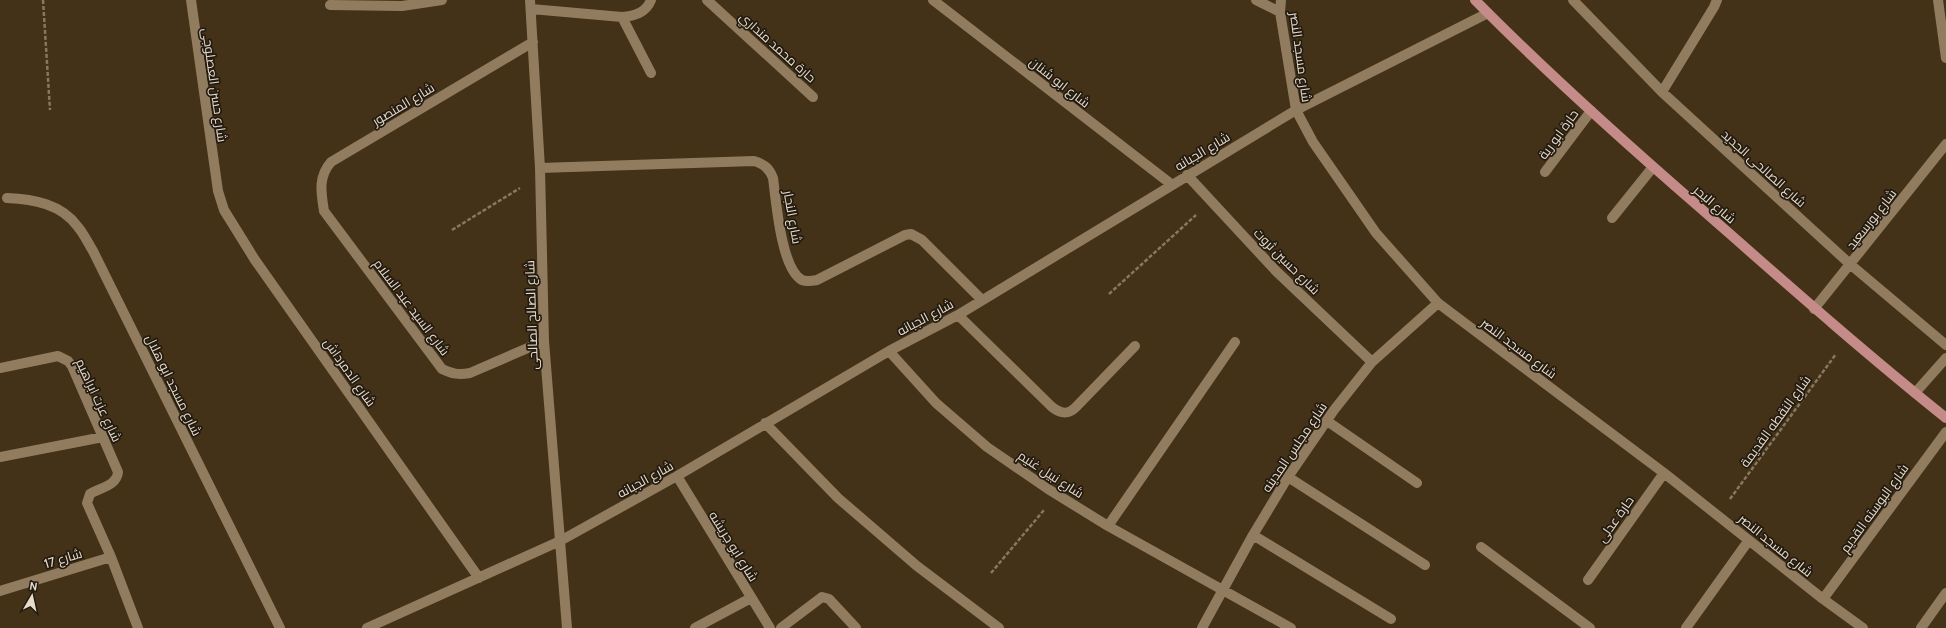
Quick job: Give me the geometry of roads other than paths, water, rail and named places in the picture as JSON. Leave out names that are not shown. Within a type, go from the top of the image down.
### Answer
[{"type":"main road","name":"شارع البحر","points":[[1475,0],[1591,111],[1653,167],[1814,309],[1946,418]]},
{"type":"street","name":"شارع حسن العصلوجى","points":[[190,0],[214,174]]},
{"type":"street","points":[[330,5],[402,6],[442,0]]},
{"type":"street","points":[[530,4],[622,17],[633,16],[644,11],[651,0]]},
{"type":"street","name":"حارة محمد منداري","points":[[707,0],[813,96]]},
{"type":"street","name":"شارع ابو شنان","points":[[933,0],[1171,184]]},
{"type":"street","points":[[1256,0],[1280,12]]},
{"type":"street","name":"شارع مسجد النصر","points":[[1281,0],[1280,12],[1296,110],[1313,142],[1376,232],[1438,303],[1664,473],[1823,599],[1863,628]]},
{"type":"street","name":"شارع الصالحى الجديد","points":[[1573,0],[1662,92],[1851,264],[1944,339]]},
{"type":"street","points":[[1662,92],[1714,8],[1717,0]]},
{"type":"street","points":[[1938,0],[1946,58]]},
{"type":"street","name":"شارع الصالح الصالحى","points":[[530,4],[540,172],[544,341],[567,628]]},
{"type":"street","name":"شارع الجبانه","points":[[367,628],[560,541],[677,476],[889,351],[958,315],[1171,184],[1296,110],[1488,13]]},
{"type":"street","points":[[622,17],[650,73]]},
{"type":"street","name":"شارع المنصور","points":[[324,211],[320,188],[325,168],[331,162],[533,42]]},
{"type":"street","name":"حارة ابو رية","points":[[1545,172],[1591,111]]},
{"type":"street","name":"شارع بورسعيد","points":[[1814,309],[1946,144]]},
{"type":"street","name":"شارع النجار","points":[[540,172],[754,160],[763,163],[770,169],[773,178],[782,244],[796,275],[802,280],[810,282],[817,280],[905,235],[911,234],[922,240],[982,300]]},
{"type":"street","points":[[1612,218],[1653,167]]},
{"type":"street","name":"شارع الدمرداش","points":[[214,174],[224,210],[255,260],[479,578]]},
{"type":"street","name":"شارع حسين ثروت","points":[[1187,175],[1276,271],[1372,362]]},
{"type":"street","name":"شارع مسجد ابو هلال","points":[[7,198],[30,199],[56,208],[77,225],[93,251],[280,628]]},
{"type":"street","name":"شارع السيد عبد السلام","points":[[324,211],[442,369],[461,375],[470,373],[544,341]]},
{"type":"street","name":"شارع مجلس المدينه","points":[[1202,628],[1222,589],[1288,477],[1327,421],[1372,362],[1438,303]]},
{"type":"street","points":[[958,315],[1057,412],[1071,412],[1135,346]]},
{"type":"street","points":[[1108,526],[1236,342]]},
{"type":"street","name":"شارع نبيل غنيم","points":[[889,351],[936,403],[987,447],[1108,526],[1291,628]]},
{"type":"street","name":"شارع عزت ابراهيم","points":[[0,368],[52,356],[63,358],[72,366],[117,469],[118,476],[113,483],[91,493],[86,500],[111,557]]},
{"type":"street","points":[[1915,393],[1946,358]]},
{"type":"street","points":[[1327,421],[1417,483]]},
{"type":"street","points":[[765,423],[838,498],[918,566],[999,628]]},
{"type":"street","name":"شارع البوسته القديم","points":[[1823,599],[1946,432]]},
{"type":"street","points":[[0,457],[103,437]]},
{"type":"street","name":"حارة عدلى","points":[[1588,580],[1664,473]]},
{"type":"street","name":"شارع ابو جريشه","points":[[677,476],[770,628]]},
{"type":"street","points":[[1288,477],[1425,565]]},
{"type":"street","points":[[1253,535],[1391,619]]},
{"type":"street","points":[[1686,628],[1749,540]]},
{"type":"street","points":[[1481,547],[1590,628]]},
{"type":"street","points":[[111,557],[138,628]]},
{"type":"street","name":"شارع 17","points":[[0,592],[111,557]]},
{"type":"street","points":[[1921,628],[1946,593]]},
{"type":"street","points":[[781,628],[822,597],[829,599],[856,628]]},
{"type":"street","points":[[695,628],[751,598]]}]
